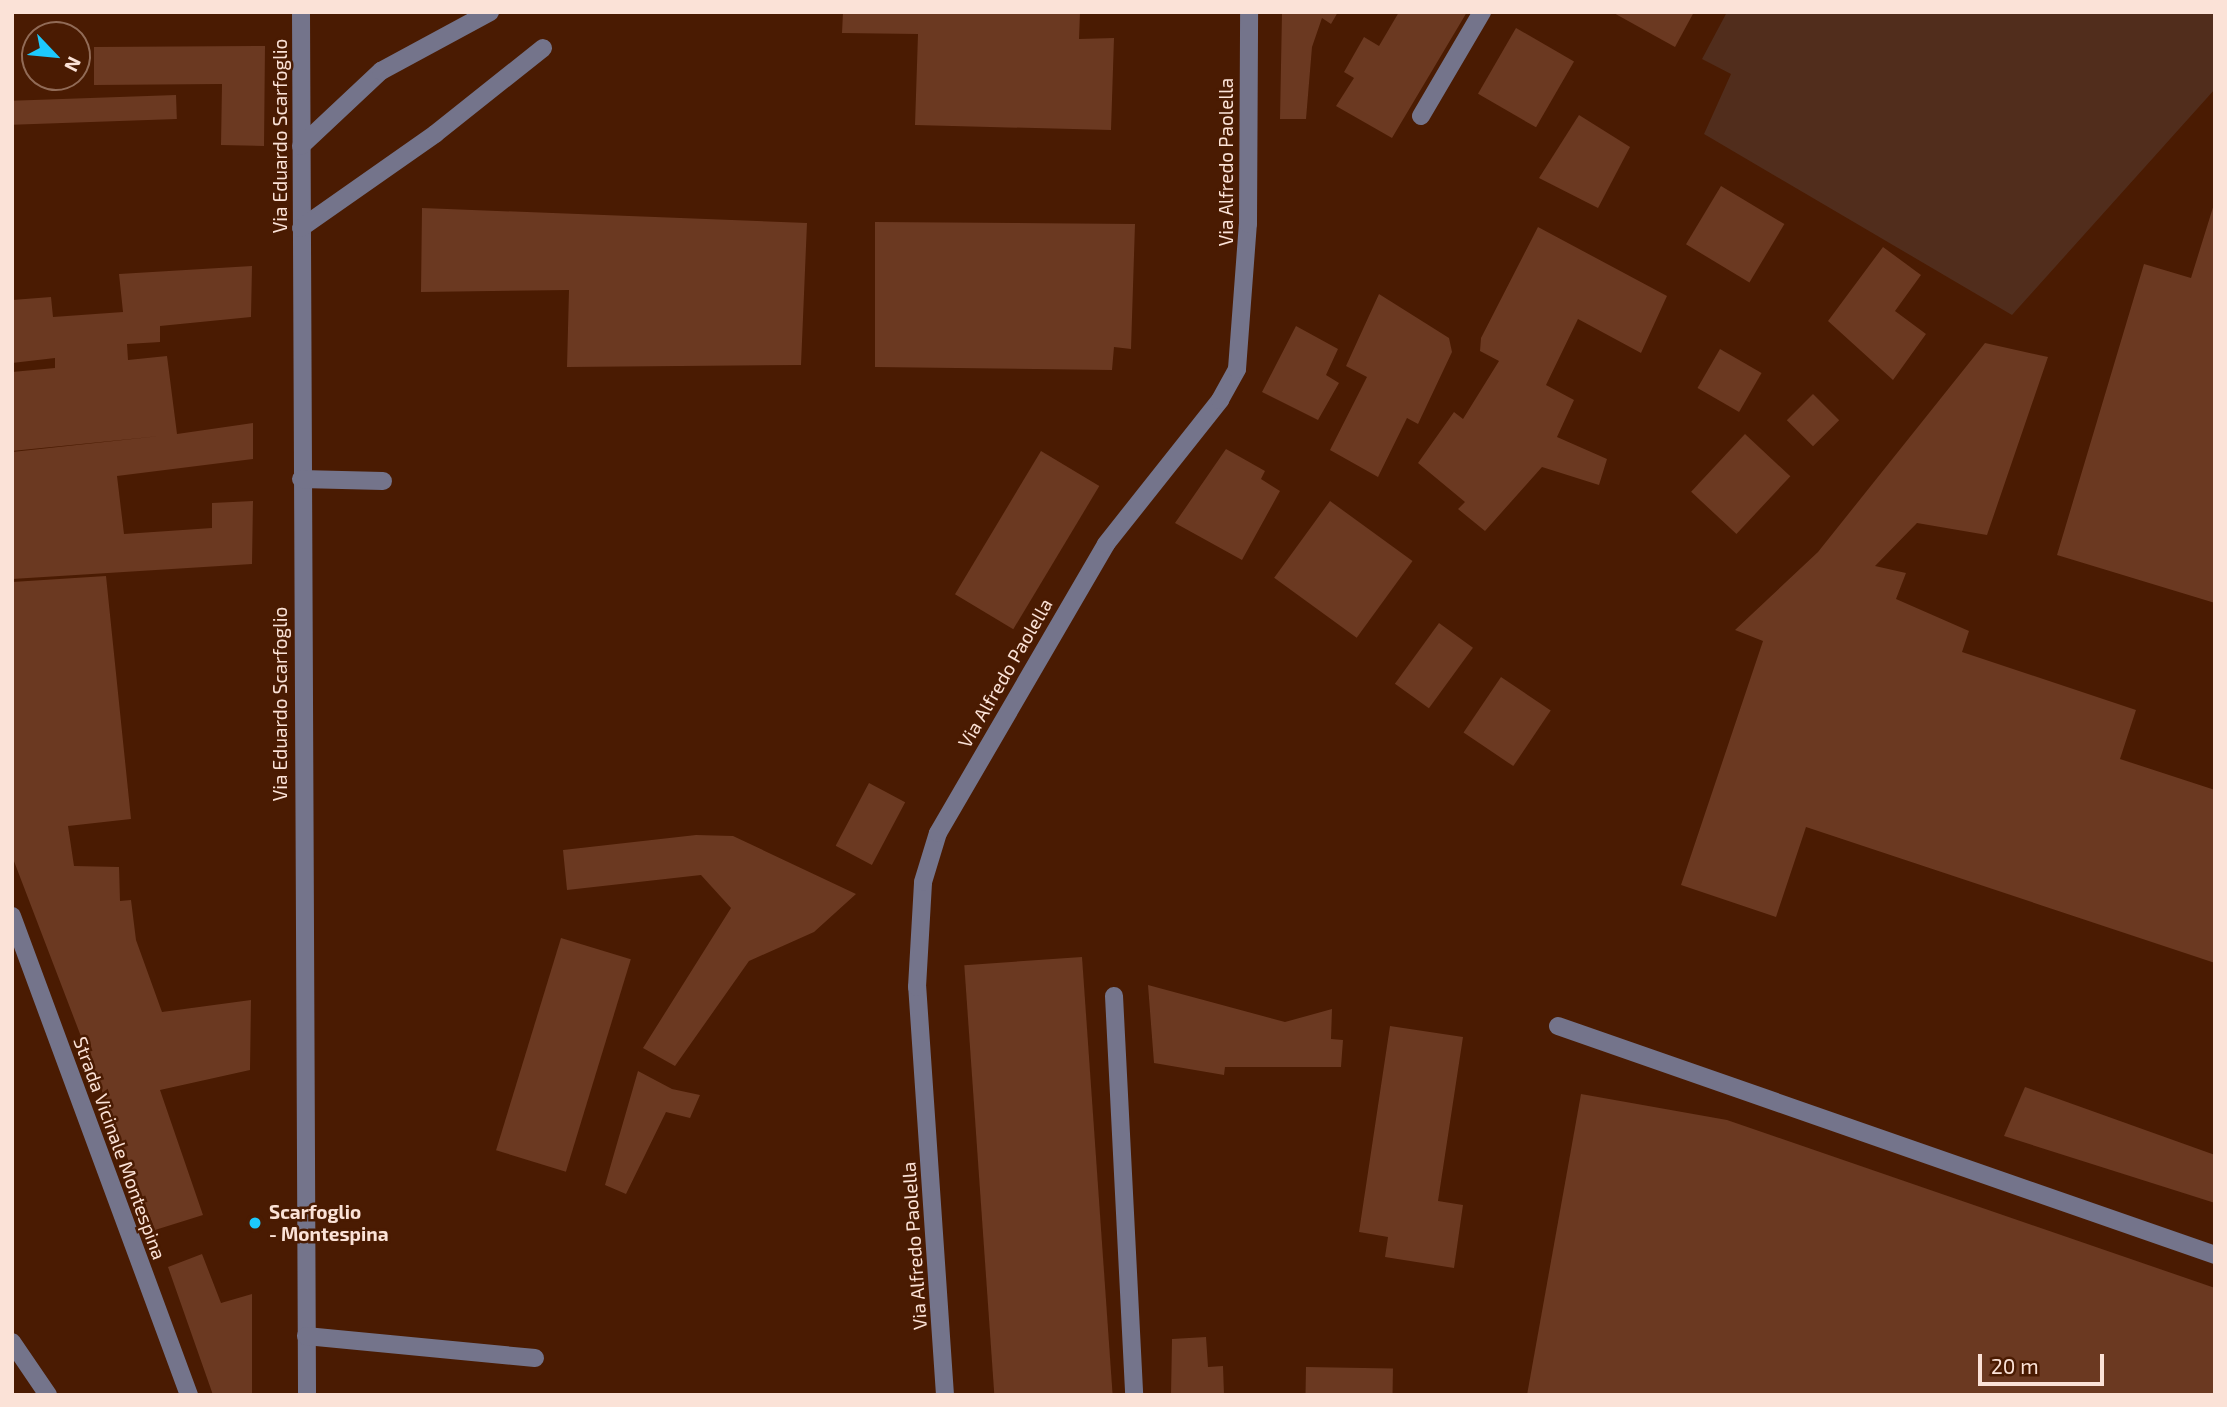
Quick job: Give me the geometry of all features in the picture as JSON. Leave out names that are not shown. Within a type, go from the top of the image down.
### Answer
[{"type":"street","name":"Via Eduardo Scarfoglio","points":[[302,12],[301,479],[307,1395]]},
{"type":"street","points":[[301,146],[380,71],[490,12]]},
{"type":"street","name":"Via Alfredo Paolella","points":[[945,1395],[917,987],[923,882],[938,833],[1099,555],[1220,400],[1237,369],[1248,224],[1249,12]]},
{"type":"street","points":[[1421,116],[1482,12]]},
{"type":"street","points":[[301,228],[436,134],[542,48]]},
{"type":"street","points":[[301,479],[383,481]]},
{"type":"street","name":"Strada Vicinale Montespina","points":[[12,916],[189,1395]]},
{"type":"street","points":[[1114,996],[1133,1395]]},
{"type":"street","points":[[1558,1026],[2215,1255]]},
{"type":"street","points":[[306,1336],[535,1358]]},
{"type":"street","points":[[12,1342],[48,1395]]},
{"type":"shaded area","points":[[1727,12],[2215,12],[2215,89],[2012,315],[1704,134],[1731,74],[1702,59]]},
{"type":"building","points":[[843,12],[1080,12],[1079,39],[1114,38],[1111,130],[915,125],[918,34],[842,33]]},
{"type":"building","points":[[1282,12],[1338,12],[1331,24],[1322,18],[1312,47],[1306,119],[1280,119]]},
{"type":"building","points":[[1399,12],[1467,12],[1392,138],[1336,106],[1354,78],[1344,72],[1364,37],[1379,46]]},
{"type":"building","points":[[1612,12],[1694,12],[1675,47]]},
{"type":"building","points":[[1516,28],[1574,62],[1536,127],[1478,94]]},
{"type":"building","points":[[265,46],[264,146],[221,145],[222,84],[94,85],[94,47]]},
{"type":"building","points":[[176,95],[177,119],[13,125],[12,101]]},
{"type":"building","points":[[1579,115],[1630,147],[1598,208],[1539,178]]},
{"type":"building","points":[[1721,186],[1784,224],[1749,282],[1686,244]]},
{"type":"building","points":[[2215,201],[2215,603],[2057,555],[2144,264],[2191,278]]},
{"type":"building","points":[[422,208],[807,223],[801,365],[567,367],[569,290],[421,292]]},
{"type":"building","points":[[875,222],[1135,224],[1131,349],[1114,347],[1112,370],[875,367]]},
{"type":"building","points":[[1538,227],[1667,296],[1641,353],[1578,319],[1546,385],[1574,400],[1557,437],[1607,459],[1599,485],[1542,467],[1485,531],[1458,509],[1465,502],[1418,463],[1454,412],[1463,419],[1499,361],[1480,351],[1481,338]]},
{"type":"building","points":[[1883,247],[1921,275],[1895,311],[1926,334],[1893,380],[1828,321]]},
{"type":"building","points":[[252,266],[251,317],[160,326],[160,342],[127,344],[128,360],[167,356],[177,434],[253,423],[253,459],[117,476],[124,534],[212,528],[212,503],[253,501],[252,564],[12,579],[12,452],[160,436],[12,451],[12,372],[55,368],[55,358],[12,363],[12,300],[51,297],[53,317],[123,312],[119,274]]},
{"type":"building","points":[[1379,294],[1449,338],[1452,352],[1418,424],[1407,418],[1378,477],[1330,450],[1367,377],[1346,366]]},
{"type":"building","points":[[1296,326],[1338,349],[1326,375],[1339,383],[1318,420],[1262,392]]},
{"type":"building","points":[[1985,343],[2048,357],[1987,535],[1917,523],[1875,566],[1906,573],[1896,599],[1969,631],[1962,652],[2136,710],[2120,759],[2215,790],[2215,963],[1806,827],[1776,917],[1681,885],[1763,641],[1735,630],[1818,552]]},
{"type":"building","points":[[1720,349],[1762,373],[1739,412],[1698,388]]},
{"type":"building","points":[[1813,394],[1839,420],[1813,446],[1787,420]]},
{"type":"building","points":[[1745,434],[1790,476],[1736,534],[1691,492]]},
{"type":"building","points":[[1226,449],[1265,471],[1261,479],[1280,491],[1242,560],[1175,523]]},
{"type":"building","points":[[1041,451],[1099,486],[1013,629],[955,594]]},
{"type":"building","points":[[1330,501],[1413,561],[1357,638],[1274,578]]},
{"type":"building","points":[[106,576],[131,819],[68,826],[74,866],[119,867],[120,901],[131,900],[136,940],[162,1012],[251,1000],[250,1070],[160,1090],[203,1215],[155,1230],[12,856],[12,582]]},
{"type":"building","points":[[1439,623],[1473,648],[1429,708],[1395,684]]},
{"type":"building","points":[[1501,677],[1551,711],[1513,766],[1464,733]]},
{"type":"building","points":[[869,783],[905,802],[872,865],[836,846]]},
{"type":"building","points":[[696,835],[733,836],[856,894],[814,932],[749,961],[675,1066],[643,1048],[731,908],[701,875],[567,890],[563,850]]},
{"type":"building","points":[[561,938],[631,959],[566,1172],[496,1150]]},
{"type":"building","points":[[1082,957],[1113,1395],[994,1395],[964,965]]},
{"type":"building","points":[[1148,985],[1285,1022],[1332,1009],[1331,1039],[1343,1040],[1341,1067],[1225,1067],[1224,1075],[1154,1063]]},
{"type":"building","points":[[1390,1026],[1463,1037],[1438,1201],[1463,1205],[1454,1268],[1385,1257],[1388,1237],[1359,1232]]},
{"type":"building","points":[[638,1071],[672,1089],[700,1095],[690,1118],[666,1112],[626,1194],[605,1185]]},
{"type":"building","points":[[2025,1087],[2215,1155],[2215,1203],[2004,1136]]},
{"type":"building","points":[[1581,1094],[1727,1120],[2215,1288],[2215,1395],[1527,1395]]},
{"type":"building","points":[[202,1254],[221,1303],[252,1294],[252,1395],[213,1395],[168,1267]]},
{"type":"building","points":[[1206,1337],[1208,1367],[1223,1366],[1224,1395],[1171,1395],[1172,1339]]},
{"type":"building","points":[[1306,1367],[1393,1369],[1393,1395],[1306,1395]]},
{"type":"place","name":"Scarfoglio - Montespina","points":[[255,1223]]}]
